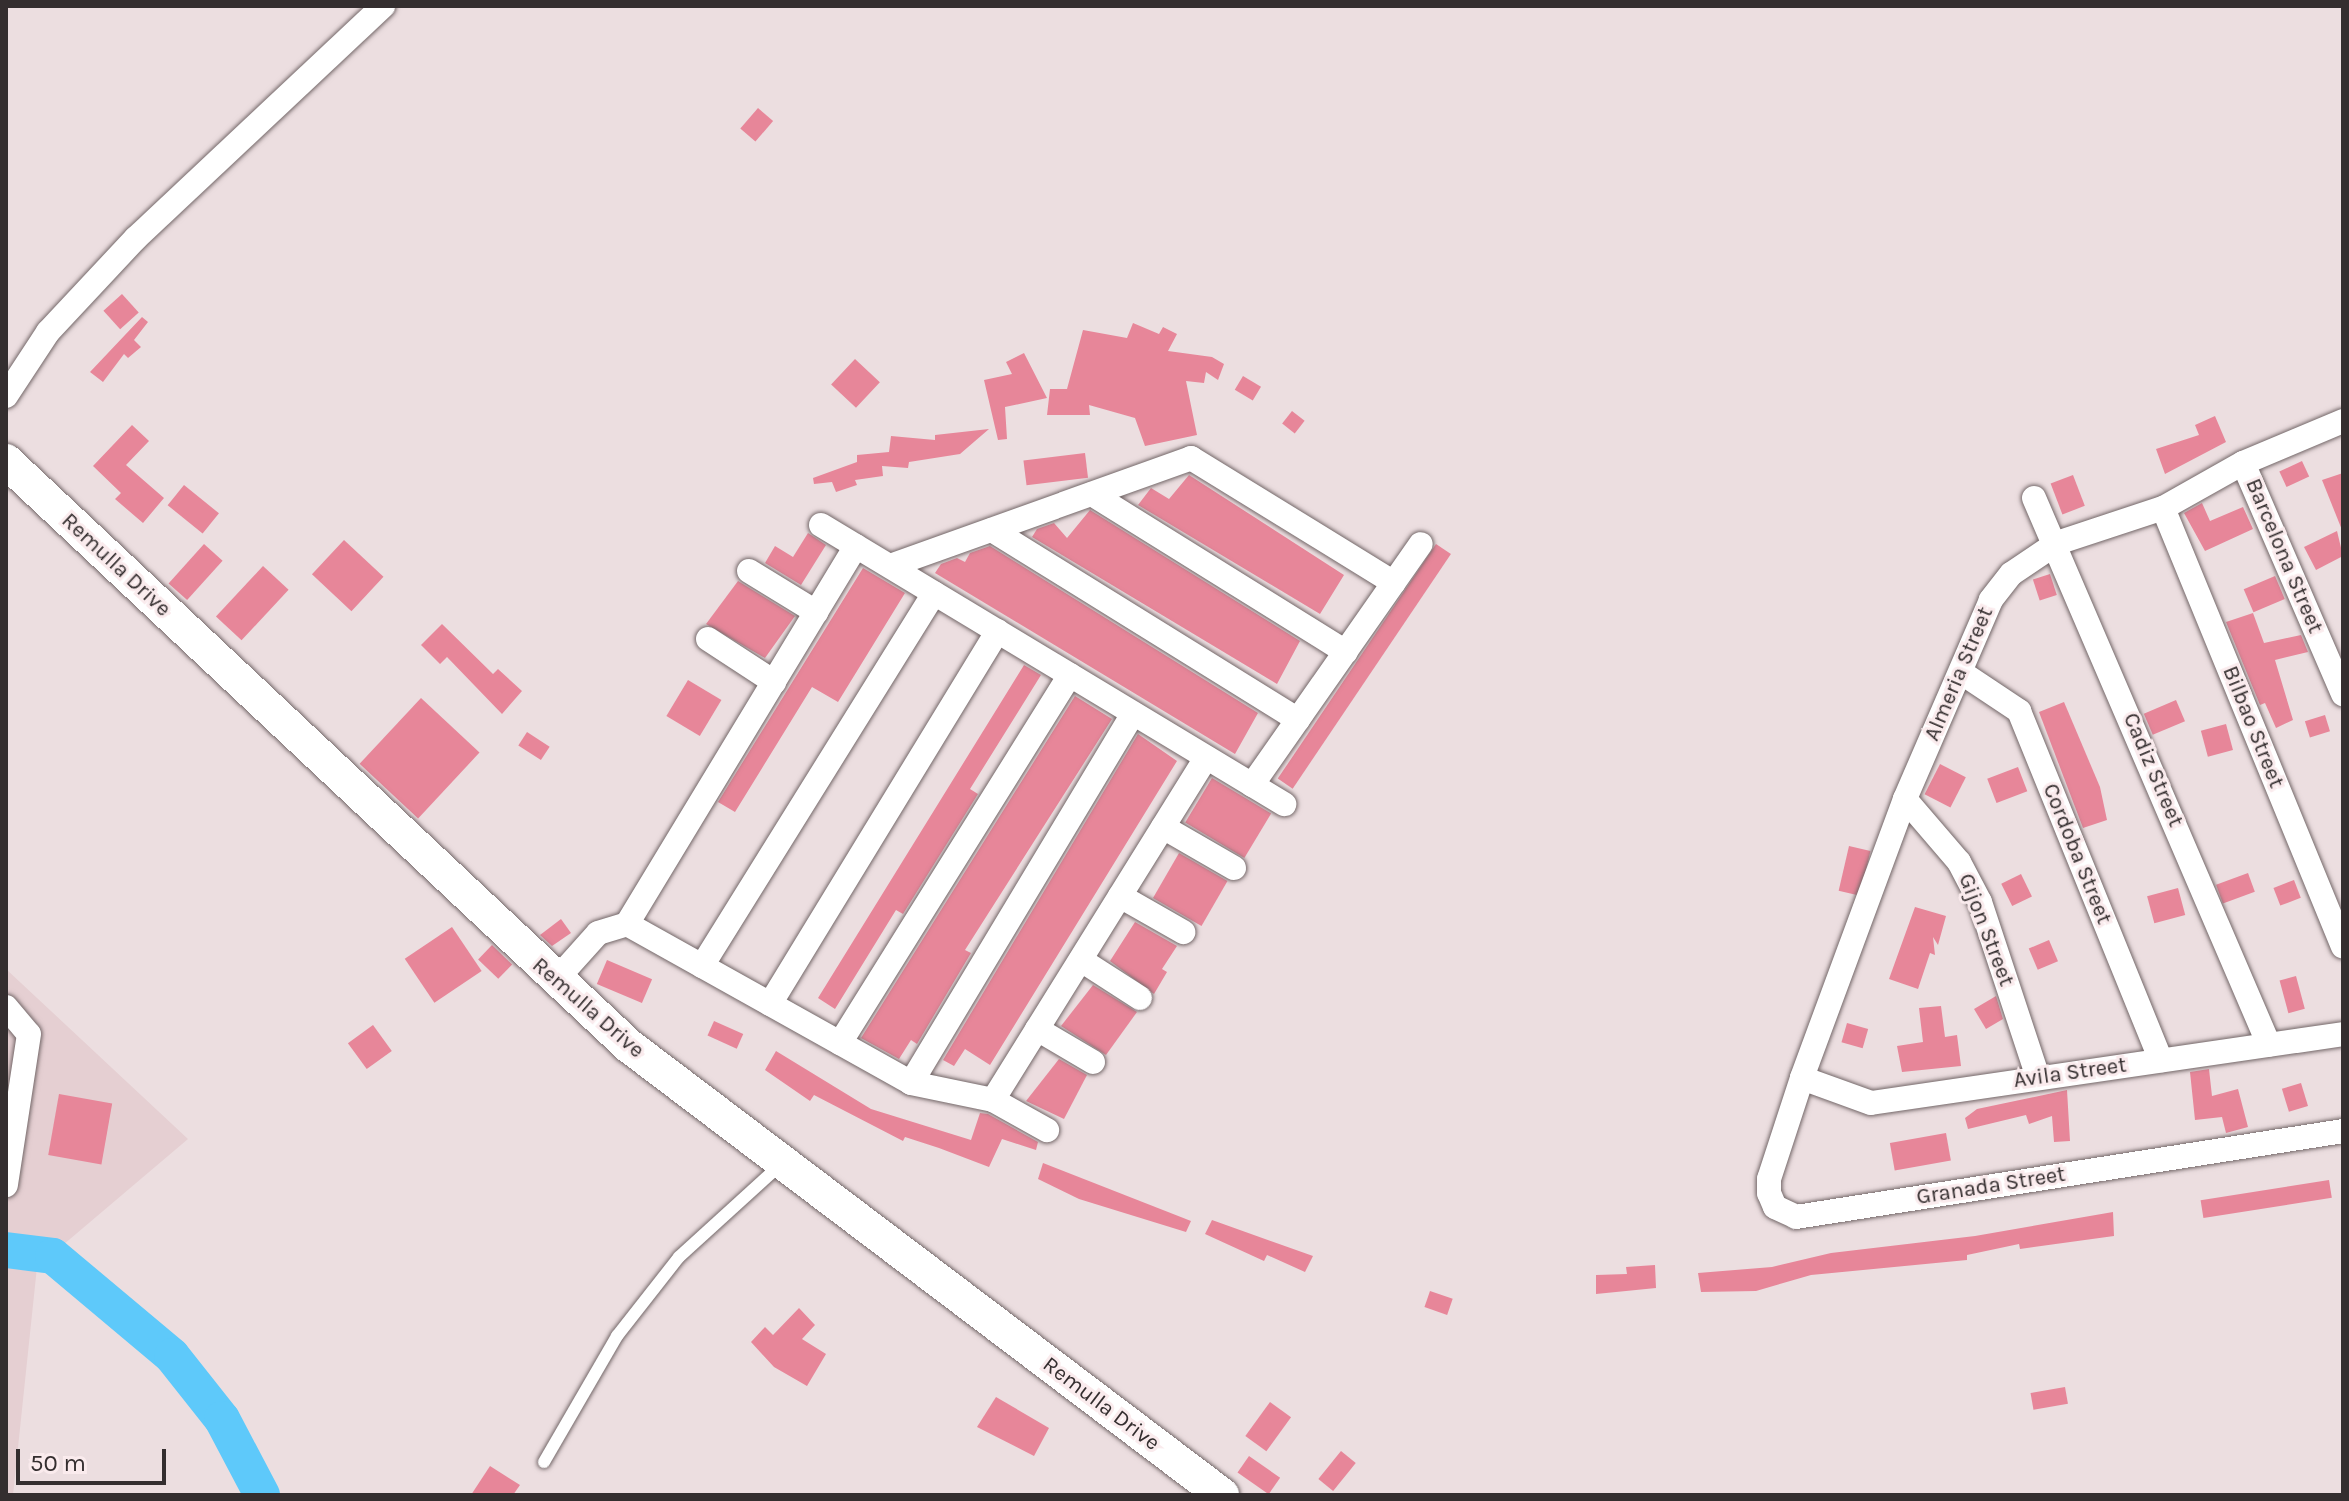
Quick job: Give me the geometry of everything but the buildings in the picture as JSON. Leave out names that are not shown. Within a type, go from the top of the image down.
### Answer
[{"type":"main road","name":"Remulla Drive","points":[[6,461],[555,981],[629,1046],[1222,1495]]},
{"type":"street","points":[[6,396],[48,332],[136,238],[383,6]]},
{"type":"street","name":"Almeria Street","points":[[1802,1078],[1905,799],[1991,600],[2011,574],[2057,543],[2163,508],[2243,463],[2343,421]]},
{"type":"street","points":[[890,566],[1191,458],[1394,583]]},
{"type":"street","name":"Barcelona Street","points":[[2243,463],[2343,694]]},
{"type":"street","points":[[1092,494],[1346,652]]},
{"type":"street","name":"Cadiz Street","points":[[2034,498],[2057,543],[2269,1045]]},
{"type":"street","name":"Bilbao Street","points":[[2163,508],[2343,946]]},
{"type":"street","points":[[821,525],[1284,804]]},
{"type":"street","points":[[992,530],[1298,720]]},
{"type":"street","points":[[1252,785],[1421,544]]},
{"type":"street","points":[[555,981],[598,933],[627,924],[856,546]]},
{"type":"street","points":[[749,571],[816,612]]},
{"type":"street","points":[[702,966],[934,593]]},
{"type":"street","points":[[770,1004],[998,631]]},
{"type":"street","points":[[708,639],[774,682]]},
{"type":"street","name":"Cordoba Street","points":[[1962,673],[2019,711],[2161,1060]]},
{"type":"street","points":[[840,1043],[1070,675]]},
{"type":"street","points":[[911,1083],[1133,713]]},
{"type":"street","points":[[993,1100],[1206,758]]},
{"type":"street","name":"Gijon Street","points":[[1905,799],[1959,862],[1980,902],[2038,1077]]},
{"type":"street","points":[[1163,827],[1234,868]]},
{"type":"street","points":[[1120,896],[1183,932]]},
{"type":"street","points":[[627,924],[911,1083],[993,1100],[1047,1130]]},
{"type":"street","points":[[1081,960],[1140,998]]},
{"type":"street","points":[[6,1007],[29,1034],[6,1182]]},
{"type":"street","points":[[1037,1029],[1093,1062]]},
{"type":"street","name":"Avila Street","points":[[1802,1078],[1871,1103],[2343,1034]]},
{"type":"street","name":"Granada Street","points":[[1802,1078],[1769,1179],[1775,1207],[1796,1217],[2343,1131]]},
{"type":"lane","points":[[544,1462],[617,1336],[679,1257],[782,1163]]},
{"type":"shaded area","points":[[6,969],[188,1139],[37,1267],[13,1495],[6,1495]]},
{"type":"waterway","points":[[6,1250],[53,1256],[172,1356],[222,1419],[262,1495]]}]
